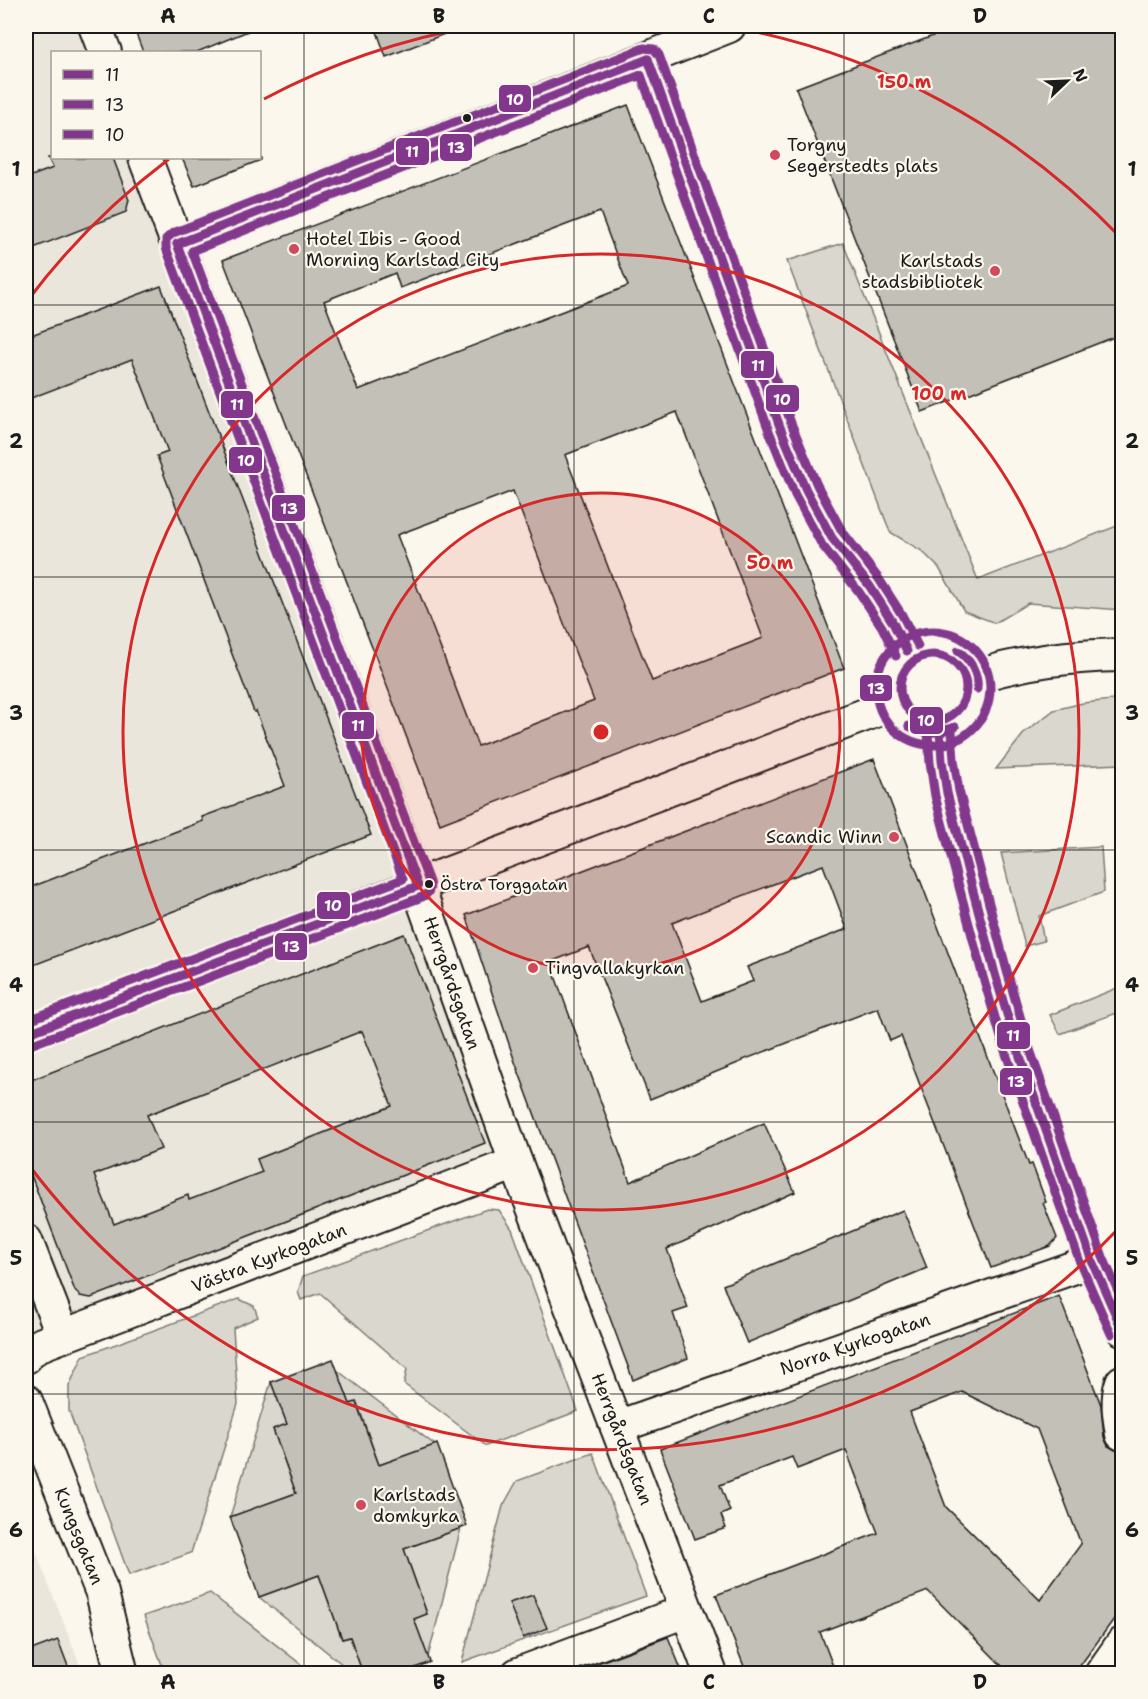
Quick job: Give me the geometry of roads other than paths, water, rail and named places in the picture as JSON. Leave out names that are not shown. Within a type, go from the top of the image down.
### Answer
[{"type":"street","points":[[94,26],[105,51]]},
{"type":"street","points":[[177,244],[729,26]]},
{"type":"street","points":[[648,58],[780,428],[806,490],[832,538],[869,585],[892,621],[907,651]]},
{"type":"street","name":"Herrgårdsgatan","points":[[144,159],[418,886],[516,1163],[711,1674]]},
{"type":"street","points":[[939,643],[960,651],[968,659],[977,676],[978,692],[975,704],[962,723],[951,729],[940,732],[917,730],[907,724],[891,705],[888,686],[890,676],[899,658],[917,645],[939,643]]},
{"type":"street","points":[[977,676],[1039,661],[1081,656],[1122,655]]},
{"type":"street","points":[[26,1034],[891,705]]},
{"type":"street","points":[[940,732],[947,793],[998,985],[1030,1089],[1092,1261],[1122,1329]]},
{"type":"street","name":"Västra Kyrkogatan","points":[[26,1357],[29,1352],[42,1344],[516,1163]]},
{"type":"street","points":[[26,1241],[63,1336]]},
{"type":"street","name":"Norra Kyrkogatan","points":[[617,1426],[1092,1261]]},
{"type":"street","points":[[1122,1382],[1119,1391],[1119,1418],[1122,1434]]},
{"type":"street","name":"Kungsgatan","points":[[26,1401],[102,1593],[122,1674]]},
{"type":"street","points":[[518,1674],[686,1611]]},
{"type":"street","points":[[1101,1674],[1122,1644]]},
{"type":"place","name":"Torgny Segerstedts plats","points":[[775,155]]},
{"type":"place","name":"Hotel Ibis - Good Morning Karlstad City","points":[[294,249]]},
{"type":"place","name":"Karlstads stadsbibliotek","points":[[995,271]]},
{"type":"place","name":"Scandic Winn","points":[[894,837]]},
{"type":"place","name":"Östra Torggatan","points":[[429,884]]},
{"type":"place","name":"Tingvallakyrkan","points":[[533,968]]},
{"type":"place","name":"Karlstads domkyrka","points":[[361,1505]]}]
